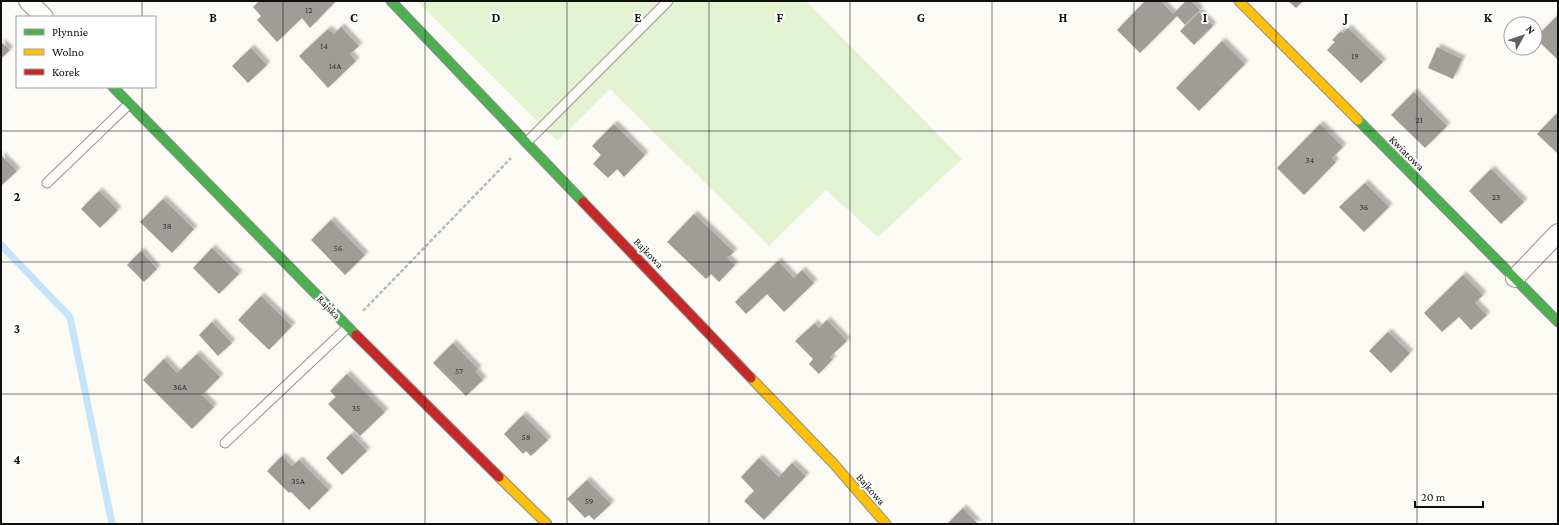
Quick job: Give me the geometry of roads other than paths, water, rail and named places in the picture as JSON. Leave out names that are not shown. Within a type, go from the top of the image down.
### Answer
[{"type":"street","points":[[28,1],[43,16]]},
{"type":"street","name":"Bajkowa","points":[[391,1],[827,458],[886,524]]},
{"type":"street","name":"Kwiatowa","points":[[1240,1],[1558,322]]},
{"type":"street","name":"Rajska","points":[[114,88],[348,327],[547,524]]},
{"type":"street","points":[[1514,278],[1558,233]]},
{"type":"lane","points":[[527,142],[668,1]]},
{"type":"lane","points":[[47,184],[129,104]]},
{"type":"lane","points":[[226,443],[348,327]]},
{"type":"waterway","points":[[1,245],[70,317],[112,524]]}]
